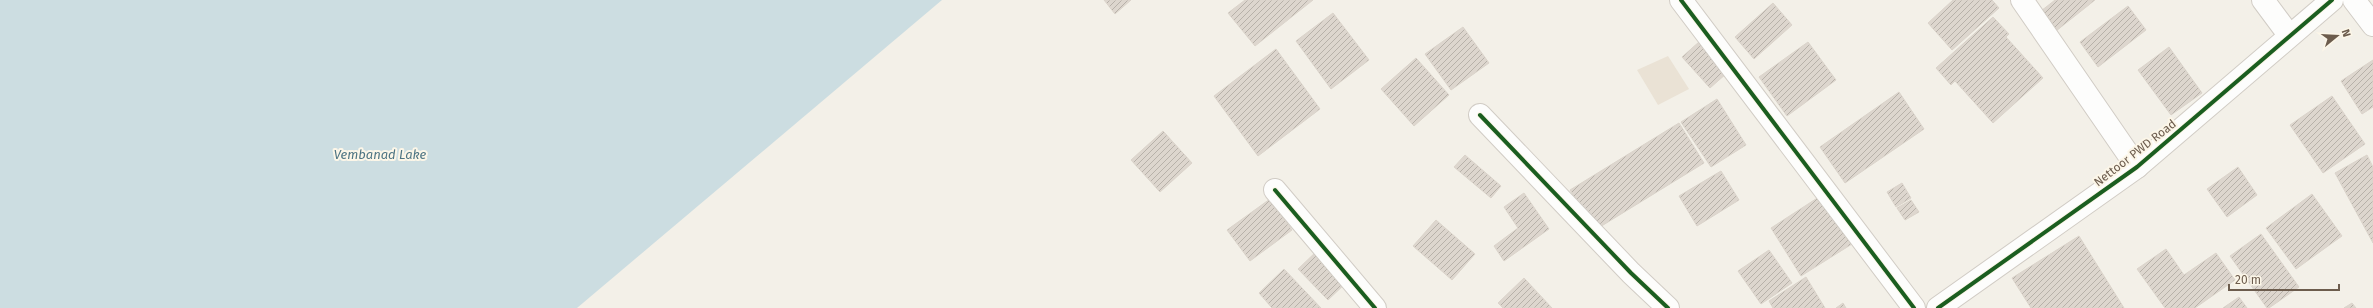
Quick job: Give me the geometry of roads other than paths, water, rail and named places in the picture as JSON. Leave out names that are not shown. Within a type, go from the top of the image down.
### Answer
[{"type":"street","points":[[1681,0],[1914,308]]},
{"type":"street","points":[[2022,0],[2137,167]]},
{"type":"street","points":[[2263,0],[2289,35]]},
{"type":"street","name":"Nettoor PWD Road","points":[[1938,308],[2137,167],[2289,35],[2332,0]]},
{"type":"street","points":[[2354,0],[2373,25]]},
{"type":"street","points":[[1480,115],[1631,273],[1668,308]]},
{"type":"street","points":[[1275,190],[1375,308]]},
{"type":"water","name":"Vembanad Lake","points":[[0,0],[942,0],[577,308],[0,308]]}]
